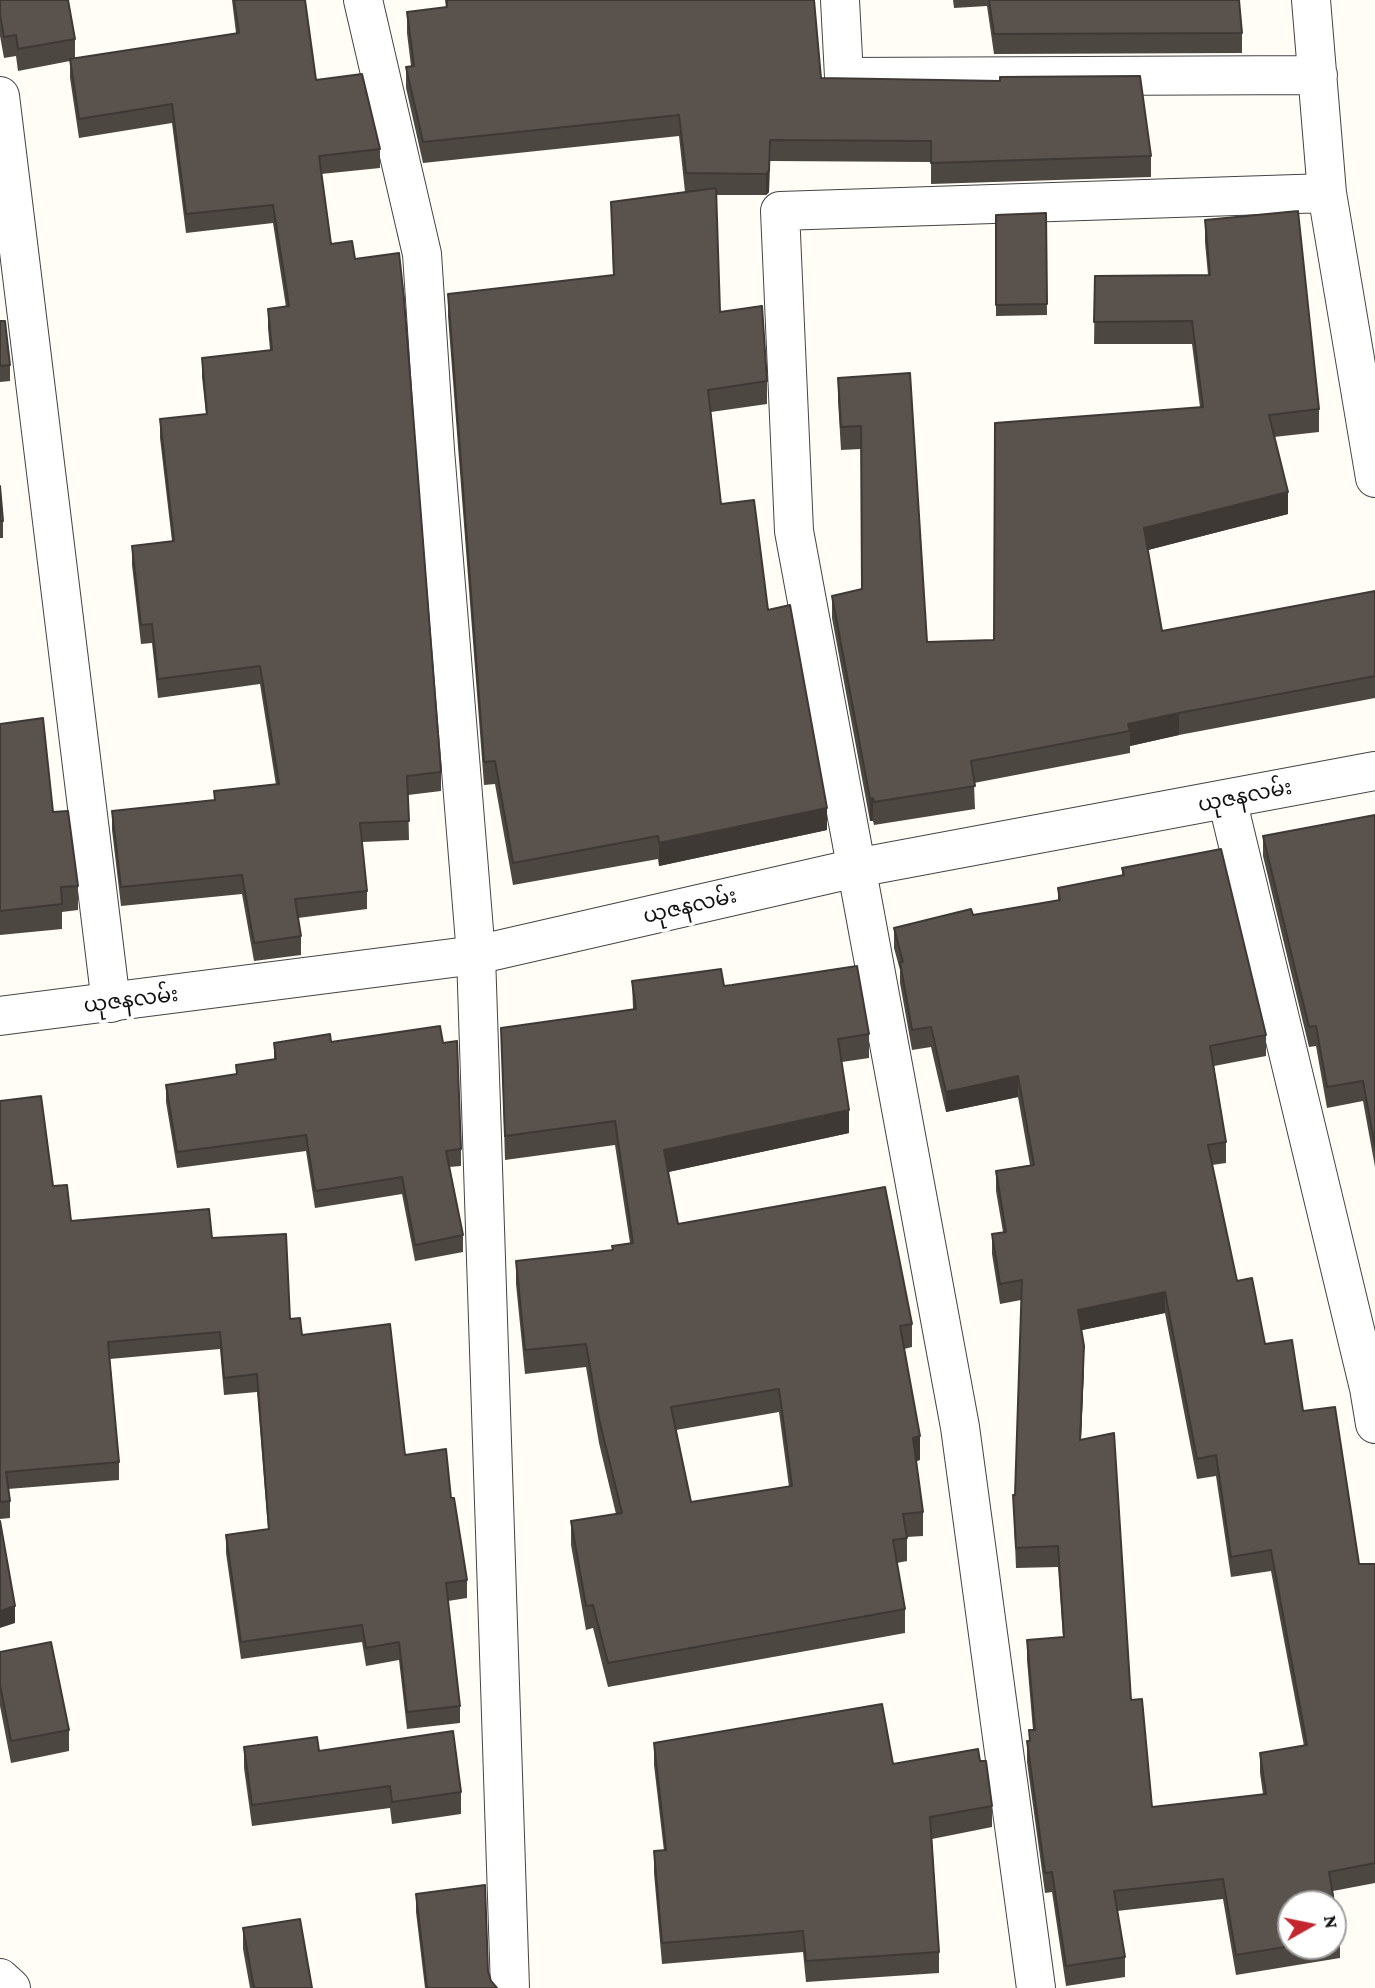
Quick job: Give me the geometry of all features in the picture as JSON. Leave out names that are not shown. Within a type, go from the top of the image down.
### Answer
[{"type":"street","points":[[363,0],[422,254],[435,450],[477,955],[510,1988]]},
{"type":"street","points":[[839,0],[844,77],[1318,75]]},
{"type":"street","points":[[1311,0],[1328,193],[1375,478]]},
{"type":"street","points":[[0,96],[111,1003]]},
{"type":"street","points":[[1036,1988],[960,1427],[794,531],[780,211],[1328,193]]},
{"type":"street","name":"ယုဇနလမ်း","points":[[0,1016],[477,955],[856,868],[1375,771]]},
{"type":"street","points":[[1227,799],[1369,1388],[1375,1424]]},
{"type":"street","points":[[0,1978],[11,1988]]},
{"type":"building","points":[[0,0],[68,0],[75,39],[18,49],[16,35],[4,37]]},
{"type":"building","points":[[234,0],[305,0],[316,80],[362,74],[380,149],[319,156],[331,244],[352,241],[355,259],[399,253],[441,772],[407,776],[409,821],[360,823],[367,891],[295,899],[301,936],[254,943],[242,875],[121,887],[112,811],[215,800],[214,791],[279,784],[260,666],[158,679],[152,624],[141,625],[132,546],[174,541],[160,419],[207,414],[202,358],[272,350],[268,309],[289,306],[273,205],[186,214],[172,104],[79,119],[70,59],[239,33]]},
{"type":"building","points":[[447,0],[814,0],[821,78],[1000,81],[1000,77],[1140,76],[1151,156],[931,163],[931,141],[770,140],[769,171],[766,174],[686,173],[679,115],[423,142],[406,67],[414,66],[407,12],[447,7]]},
{"type":"building","points":[[989,0],[1239,0],[1242,33],[994,34]]},
{"type":"building","points":[[716,188],[720,312],[762,306],[767,381],[708,390],[721,504],[754,500],[768,610],[790,605],[827,808],[659,843],[658,836],[513,863],[495,761],[484,762],[448,294],[614,275],[611,202]]},
{"type":"building","points":[[1298,211],[1319,409],[1269,415],[1288,492],[1144,528],[1162,631],[1375,591],[1375,676],[1179,713],[1128,724],[1130,731],[971,761],[975,786],[874,802],[873,798],[870,799],[832,596],[862,589],[861,426],[841,427],[838,378],[910,373],[927,642],[994,640],[995,423],[1203,407],[1192,321],[1094,322],[1095,276],[1210,275],[1205,220]]},
{"type":"building","points":[[1046,213],[1047,304],[996,305],[996,215]]},
{"type":"building","points":[[0,321],[5,321],[10,365],[0,366]]},
{"type":"building","points":[[0,486],[3,521],[0,521]]},
{"type":"building","points":[[43,718],[53,812],[68,811],[78,886],[61,887],[62,904],[0,911],[0,724]]},
{"type":"building","points":[[1375,815],[1375,1147],[1363,1081],[1327,1087],[1316,1026],[1309,1027],[1263,836]]},
{"type":"building","points":[[1221,849],[1266,1035],[1210,1046],[1226,1142],[1208,1145],[1237,1281],[1252,1278],[1265,1344],[1292,1340],[1303,1411],[1335,1407],[1359,1564],[1375,1564],[1375,1863],[1329,1872],[1332,1890],[1277,1890],[1277,1948],[1236,1955],[1223,1879],[1114,1891],[1125,1957],[1066,1966],[1052,1872],[1045,1873],[1027,1741],[1030,1741],[1029,1730],[1035,1730],[1027,1640],[1064,1637],[1058,1546],[1016,1548],[1013,1495],[1022,1280],[1000,1284],[992,1234],[1006,1232],[996,1171],[1034,1165],[1018,1076],[946,1092],[931,1027],[912,1030],[900,962],[903,962],[894,928],[971,909],[973,915],[1060,900],[1058,888],[1124,875],[1122,868]],"holes":[[[1165,1292],[1197,1459],[1216,1455],[1231,1557],[1271,1550],[1307,1745],[1260,1753],[1266,1794],[1152,1807],[1142,1699],[1131,1700],[1114,1433],[1080,1440],[1084,1346],[1078,1310]]]},
{"type":"building","points":[[857,966],[869,1034],[838,1039],[849,1110],[664,1150],[678,1224],[885,1187],[912,1324],[900,1326],[920,1436],[913,1438],[923,1512],[903,1514],[907,1538],[893,1540],[905,1609],[608,1663],[593,1605],[586,1606],[571,1521],[622,1513],[599,1419],[586,1344],[525,1350],[516,1261],[613,1250],[612,1246],[633,1243],[615,1121],[505,1136],[501,1028],[636,1009],[632,981],[721,969],[724,986]],"holes":[[[779,1389],[792,1486],[691,1502],[671,1407]]]},
{"type":"building","points":[[440,1026],[443,1043],[457,1041],[461,1149],[446,1151],[463,1235],[415,1245],[402,1177],[315,1191],[306,1135],[177,1152],[166,1085],[237,1074],[236,1065],[276,1059],[274,1043],[330,1034],[331,1042]]},
{"type":"building","points":[[41,1096],[53,1186],[67,1185],[71,1221],[209,1209],[212,1238],[286,1234],[290,1319],[300,1318],[302,1335],[390,1324],[405,1455],[446,1449],[451,1498],[454,1498],[467,1580],[446,1583],[460,1706],[407,1712],[399,1642],[366,1648],[362,1625],[241,1642],[226,1535],[269,1529],[257,1374],[224,1378],[220,1332],[108,1342],[119,1462],[6,1472],[10,1501],[0,1502],[0,1101]]},
{"type":"building","points":[[0,1521],[15,1606],[0,1611]]},
{"type":"building","points":[[51,1642],[69,1730],[11,1741],[0,1685],[0,1652]]},
{"type":"building","points":[[882,1704],[893,1764],[978,1749],[980,1761],[986,1761],[992,1806],[930,1817],[939,1952],[806,1961],[803,1931],[662,1943],[654,1851],[666,1850],[654,1743]]},
{"type":"building","points":[[453,1731],[461,1792],[392,1802],[390,1786],[252,1805],[244,1747],[317,1737],[319,1751]]},
{"type":"building","points":[[485,1885],[488,1971],[497,1988],[427,1988],[416,1894]]},
{"type":"building","points":[[300,1919],[312,1988],[254,1988],[243,1928]]}]
